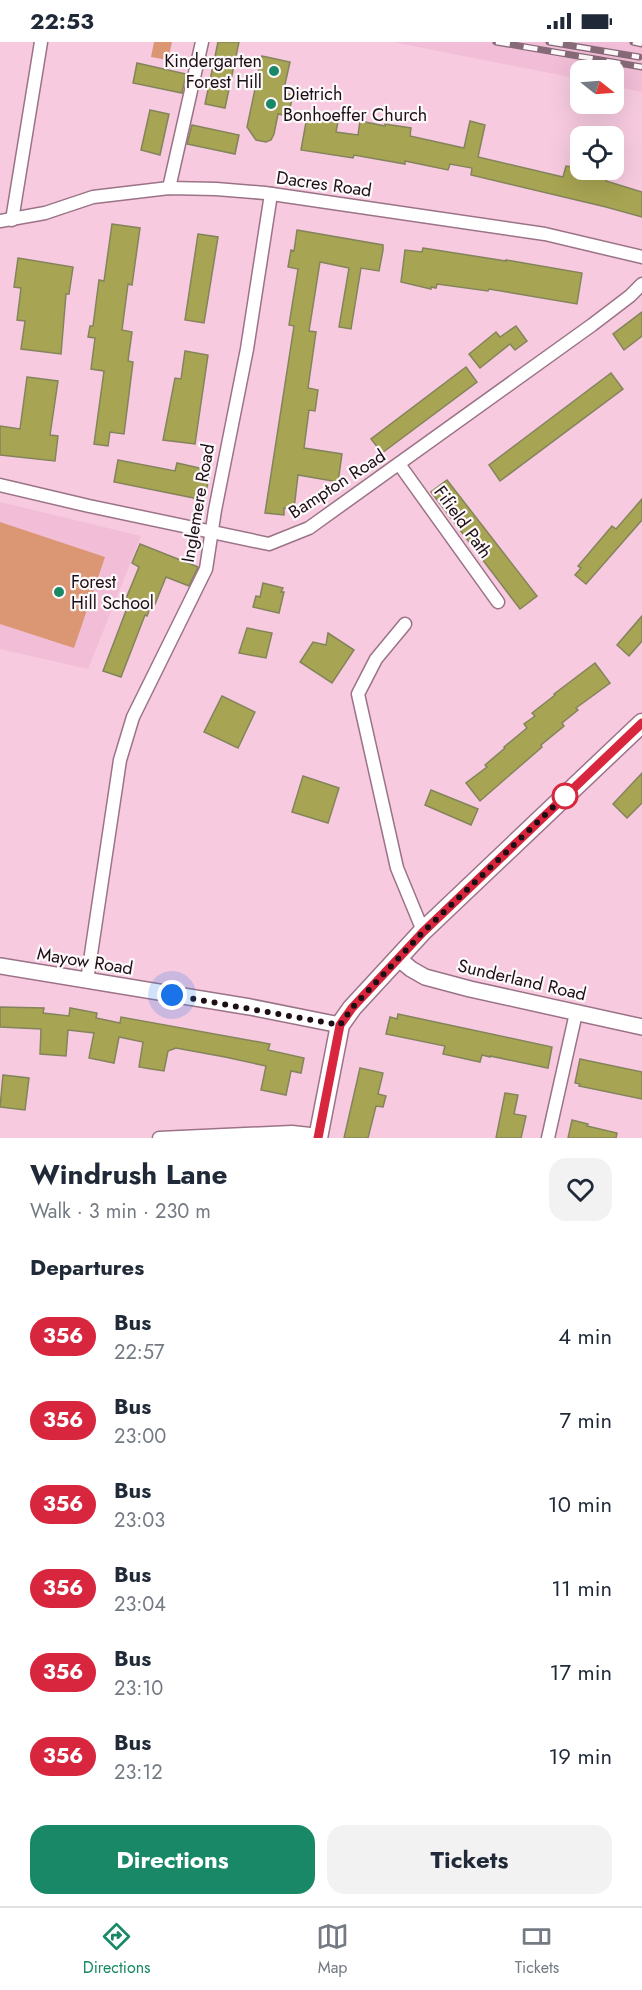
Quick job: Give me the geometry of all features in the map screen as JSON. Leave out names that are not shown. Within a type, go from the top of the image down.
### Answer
[{"type":"main road","points":[[318,1137],[340,1025],[352,1008],[423,932],[642,723]]},
{"type":"street","points":[[6,221],[41,42]]},
{"type":"street","points":[[169,188],[201,42]]},
{"type":"street","name":"Dacres Road","points":[[6,221],[45,213],[93,197],[169,188],[216,189],[271,194],[545,234],[642,257]]},
{"type":"street","name":"Inglemere Road","points":[[87,981],[120,760],[133,717],[206,569],[247,349],[271,194]]},
{"type":"street","name":"Bampton Road","points":[[0,485],[269,544],[309,528],[592,325],[642,284]]},
{"type":"street","name":"Fifield Path","points":[[399,464],[498,602]]},
{"type":"street","points":[[405,624],[376,659],[358,694],[397,868],[423,932]]},
{"type":"street","name":"Sunderland Road","points":[[399,959],[425,977],[642,1027]]},
{"type":"street","name":"Mayow Road","points":[[0,966],[250,1007],[340,1025]]},
{"type":"street","points":[[548,1138],[576,1013]]},
{"type":"street","points":[[159,1138],[291,1132],[318,1137]]},
{"type":"shaded area","points":[[154,42],[172,42],[168,60],[151,57]]},
{"type":"shaded area","points":[[393,42],[642,42],[642,92],[624,88],[624,60],[570,60],[570,77]]},
{"type":"shaded area","name":"Forest Hill School","points":[[0,502],[141,536],[88,669],[0,649]]},
{"type":"shaded area","points":[[0,522],[105,557],[74,648],[0,624]]},
{"type":"building","points":[[218,42],[239,42],[225,108],[205,104]]},
{"type":"building","name":"Dietrich Bonhoeffer Church","points":[[262,56],[290,62],[283,93],[293,95],[288,116],[278,114],[274,134],[271,140],[266,142],[256,140],[247,127]]},
{"type":"building","points":[[137,63],[186,74],[182,93],[133,83]]},
{"type":"building","points":[[150,110],[169,114],[160,155],[141,150]]},
{"type":"building","points":[[308,111],[339,116],[336,132],[358,135],[360,121],[385,126],[385,124],[411,128],[410,136],[464,148],[470,121],[485,125],[478,157],[563,177],[566,166],[570,167],[570,180],[606,180],[642,192],[642,217],[471,175],[472,168],[450,164],[448,170],[405,161],[405,164],[354,155],[353,158],[301,150]]},
{"type":"building","points":[[192,125],[239,135],[235,154],[187,144]]},
{"type":"building","points":[[112,224],[140,228],[132,285],[128,284],[122,330],[132,332],[128,361],[133,362],[124,434],[110,432],[108,446],[94,444],[104,371],[91,369],[95,338],[88,337],[90,326],[93,326],[99,280],[104,281]]},
{"type":"building","points":[[297,230],[383,245],[383,250],[379,271],[361,268],[351,329],[339,327],[349,268],[320,262],[309,331],[316,332],[308,388],[318,390],[315,411],[309,410],[304,448],[342,454],[338,482],[298,475],[294,509],[284,508],[284,515],[265,513],[294,326],[289,325],[298,269],[288,267],[291,250],[294,251]]},
{"type":"building","points":[[198,234],[218,237],[204,323],[185,320]]},
{"type":"building","points":[[423,248],[582,273],[577,304],[489,289],[488,291],[437,284],[436,288],[431,287],[431,289],[401,282],[405,250],[422,252]]},
{"type":"building","points":[[18,258],[73,267],[69,294],[66,294],[61,354],[21,349],[25,321],[17,320],[21,288],[14,287]]},
{"type":"building","points":[[642,312],[642,336],[624,350],[613,334]]},
{"type":"building","points":[[516,326],[527,341],[515,350],[510,344],[480,368],[469,354],[496,332],[500,337]]},
{"type":"building","points":[[185,351],[208,355],[195,444],[163,440],[175,378],[181,379]]},
{"type":"building","points":[[466,367],[477,382],[382,453],[371,439]]},
{"type":"building","points":[[611,373],[623,389],[500,481],[489,465]]},
{"type":"building","points":[[27,377],[58,381],[50,435],[58,436],[55,461],[0,455],[0,426],[20,429]]},
{"type":"building","points":[[118,460],[175,471],[177,463],[204,469],[202,477],[209,478],[204,500],[114,482]]},
{"type":"building","points":[[447,480],[537,596],[520,609],[431,492]]},
{"type":"building","points":[[642,499],[642,520],[586,584],[575,575],[581,568],[578,566],[612,526],[616,529]]},
{"type":"building","points":[[140,544],[198,567],[189,586],[166,577],[155,604],[152,603],[147,616],[145,615],[121,677],[103,671],[127,608],[123,606],[139,567],[132,563]]},
{"type":"building","points":[[263,583],[283,588],[279,613],[253,607],[256,596],[260,597]]},
{"type":"building","points":[[642,616],[642,641],[629,656],[617,645]]},
{"type":"building","points":[[247,628],[272,633],[266,658],[239,653]]},
{"type":"building","points":[[328,633],[354,650],[332,683],[300,662],[313,642],[326,645]]},
{"type":"building","points":[[595,663],[610,683],[576,708],[578,710],[562,723],[564,726],[480,801],[466,783],[487,767],[485,765],[527,728],[524,724],[535,716],[532,713]]},
{"type":"building","points":[[222,696],[255,712],[238,748],[204,732]]},
{"type":"building","points":[[642,773],[642,803],[627,818],[613,804]]},
{"type":"building","points":[[303,776],[339,788],[328,823],[292,812]]},
{"type":"building","points":[[431,790],[478,809],[471,825],[425,805]]},
{"type":"building","points":[[0,1007],[44,1008],[43,1013],[69,1016],[70,1008],[97,1013],[96,1018],[120,1023],[121,1017],[270,1044],[268,1050],[304,1058],[301,1073],[291,1071],[286,1095],[261,1090],[266,1066],[225,1057],[176,1048],[168,1051],[164,1071],[139,1067],[143,1042],[119,1037],[114,1063],[89,1058],[94,1033],[68,1030],[66,1056],[40,1054],[41,1029],[0,1027]]},
{"type":"building","points":[[398,1014],[552,1047],[548,1068],[482,1055],[480,1062],[443,1054],[445,1046],[386,1034],[390,1017],[397,1019]]},
{"type":"building","points":[[580,1059],[642,1072],[642,1099],[579,1086],[580,1084],[575,1083]]},
{"type":"building","points":[[360,1068],[383,1073],[378,1094],[386,1096],[383,1107],[376,1106],[368,1138],[344,1138]]},
{"type":"building","points":[[3,1075],[29,1078],[25,1110],[0,1107]]},
{"type":"building","points":[[505,1093],[518,1095],[514,1114],[526,1116],[521,1138],[496,1138]]},
{"type":"building","points":[[572,1120],[617,1133],[616,1138],[568,1138]]},
{"type":"railway","points":[[496,42],[642,67]]},
{"type":"railway","points":[[549,42],[639,57]]},
{"type":"railway","points":[[633,42],[642,44]]},
{"type":"bus line","name":"356","points":[[318,1138],[340,1025],[352,1008],[423,932],[642,723]]},
{"type":"place","name":"Kindergarten Forest Hill","points":[[274,71]]},
{"type":"place","name":"Dietrich Bonhoeffer Church","points":[[271,104]]},
{"type":"place","name":"Forest Hill School","points":[[59,592]]},
{"type":"route","points":[[172,995],[272,1011],[340,1025],[352,1008],[423,932],[569,792],[565,796]]}]
